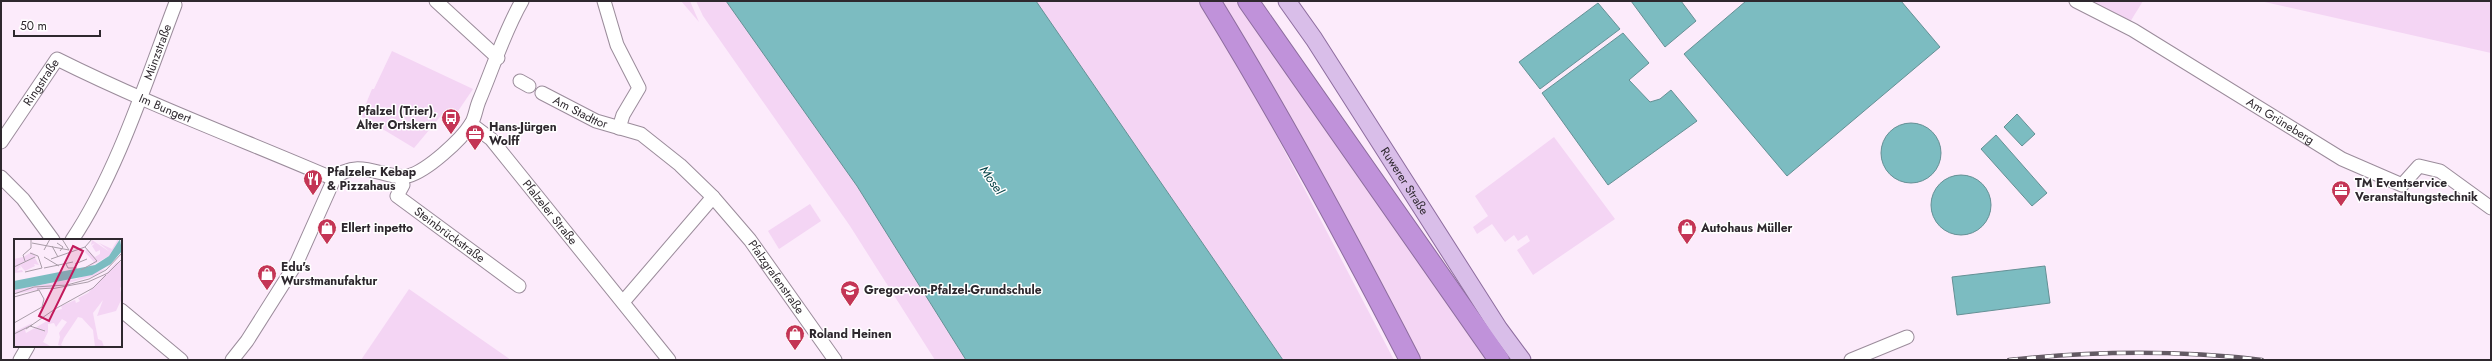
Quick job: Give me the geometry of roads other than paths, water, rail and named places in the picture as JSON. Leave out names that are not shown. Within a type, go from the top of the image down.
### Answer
[{"type":"highway","points":[[1210,1],[1250,66],[1316,182],[1410,360]]},
{"type":"highway","points":[[1248,1],[1499,360]]},
{"type":"main road","name":"Ruwerer Straße","points":[[1287,1],[1314,40],[1499,329],[1522,360]]},
{"type":"street","points":[[436,1],[498,58]]},
{"type":"street","points":[[232,360],[247,341],[297,262],[334,179],[339,174],[352,170],[374,170],[401,177],[424,169],[442,155],[471,124],[522,1]]},
{"type":"street","points":[[604,1],[618,45],[639,88],[623,115],[619,128]]},
{"type":"street","name":"Am Grüneberg","points":[[2076,1],[2133,30],[2342,159],[2402,185],[2419,166],[2427,166],[2440,171],[2486,205]]},
{"type":"street","name":"Münzstraße","points":[[140,99],[175,5]]},
{"type":"street","name":"Ringstraße","points":[[1,142],[56,59],[140,99]]},
{"type":"street","name":"Am Stadttor","points":[[542,93],[596,121],[619,128]]},
{"type":"street","name":"Im Bungert","points":[[73,239],[96,202],[140,99],[217,129],[334,179]]},
{"type":"street","name":"Pfalzeler Straße","points":[[471,124],[492,139],[670,360]]},
{"type":"street","name":"Pfalzgrafenstraße","points":[[619,128],[641,134],[680,165],[713,197],[750,240],[834,360]]},
{"type":"street","points":[[1,177],[23,199],[52,239]]},
{"type":"street","name":"Steinbrückstraße","points":[[401,177],[403,185],[397,196],[519,286]]},
{"type":"street","points":[[622,302],[713,197]]},
{"type":"street","points":[[122,311],[182,360]]},
{"type":"street","points":[[1851,360],[1907,337]]},
{"type":"street","points":[[20,360],[27,347]]},
{"type":"water","name":"Mosel","points":[[726,1],[1036,1],[1283,360],[966,360],[857,186]]},
{"type":"water","points":[[1631,1],[1681,1],[1696,21],[1665,47]]},
{"type":"water","points":[[1746,1],[1901,1],[1940,47],[1787,176],[1684,54]]},
{"type":"water","points":[[1598,3],[1620,29],[1540,89],[1519,62]]},
{"type":"water","points":[[1623,33],[1649,63],[1629,80],[1650,102],[1660,99],[1671,90],[1697,121],[1608,185],[1542,93]]},
{"type":"water","points":[[2017,114],[2035,134],[2022,146],[2004,127]]},
{"type":"water","points":[[1905,123],[1917,123],[1928,128],[1936,136],[1941,147],[1939,165],[1928,178],[1917,183],[1905,183],[1894,178],[1886,170],[1881,159],[1881,147],[1886,136],[1894,128]]},
{"type":"water","points":[[1996,135],[2047,193],[2032,206],[1981,149]]},
{"type":"water","points":[[1961,175],[1978,180],[1986,188],[1991,205],[1986,222],[1978,230],[1961,235],[1944,230],[1936,222],[1931,205],[1936,188],[1944,180]]},
{"type":"water","points":[[2045,266],[2050,303],[1957,315],[1952,277]]},
{"type":"railway","points":[[2009,360],[2104,353],[2167,353],[2262,360]]},
{"type":"place","name":"Pfalzel (Trier), Alter Ortskern","points":[[451,135]]},
{"type":"place","name":"Hans-Jürgen Wolff","points":[[475,151]]},
{"type":"place","name":"Pfalzeler Kebap & Pizzahaus","points":[[313,196]]},
{"type":"place","name":"TM Eventservice Veranstaltungstechnik","points":[[2341,207]]},
{"type":"place","name":"Ellert inpetto","points":[[327,245]]},
{"type":"place","name":"Autohaus Müller","points":[[1687,245]]},
{"type":"place","name":"Edu's Wurstmanufaktur","points":[[267,291]]},
{"type":"place","name":"Gregor-von-Pfalzel-Grundschule","points":[[850,307]]},
{"type":"place","name":"Roland Heinen","points":[[795,351]]}]
